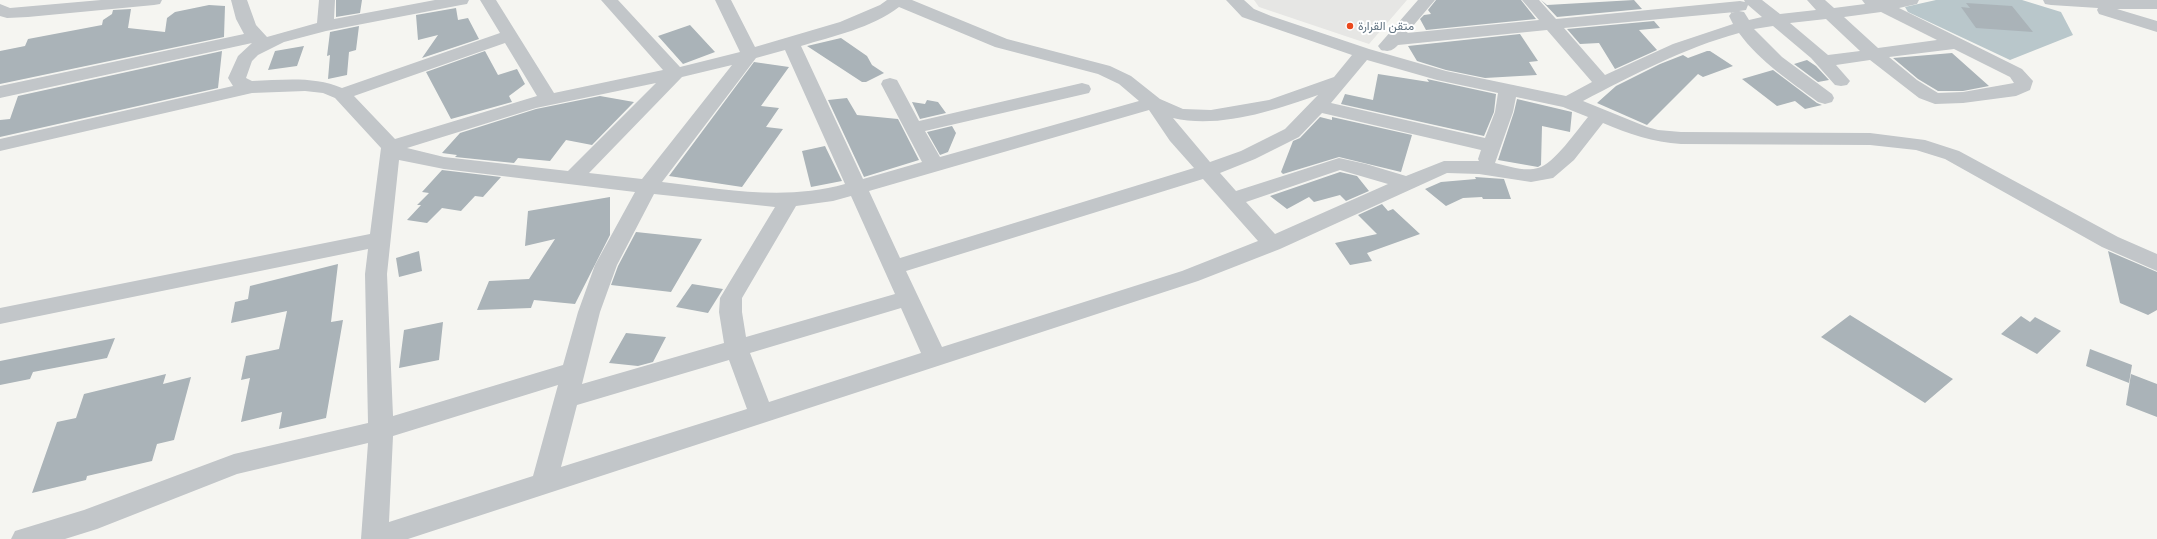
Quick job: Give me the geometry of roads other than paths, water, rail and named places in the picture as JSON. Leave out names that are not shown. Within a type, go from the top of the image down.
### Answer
[{"type":"street","points":[[0,9],[7,12],[28,12],[154,0]]},
{"type":"street","points":[[239,0],[243,18],[260,40]]},
{"type":"street","points":[[325,26],[327,0]]},
{"type":"street","points":[[0,92],[260,40],[278,38],[325,26],[461,0]]},
{"type":"street","points":[[488,0],[548,100]]},
{"type":"street","points":[[609,0],[676,73]]},
{"type":"street","points":[[723,0],[750,54]]},
{"type":"street","points":[[392,147],[548,100],[676,73],[791,43],[846,26],[886,9],[897,0],[1001,43],[1104,70],[1125,80],[1153,103],[1180,114],[1211,116],[1273,105],[1340,81]]},
{"type":"street","points":[[1234,0],[1248,13],[1265,20],[1370,55],[1443,76],[1568,102],[1640,131],[1657,136],[1681,138],[1870,139],[1918,144],[1952,155],[2110,242],[2157,263]]},
{"type":"street","points":[[895,266],[1207,171],[1248,155],[1292,133],[1340,81],[1370,55],[1392,40],[1427,0]]},
{"type":"street","points":[[1530,0],[1603,84]]},
{"type":"street","points":[[1815,0],[1874,53],[1920,91],[1935,98],[2016,90],[2023,86],[2024,81],[2016,73],[1878,4]]},
{"type":"street","points":[[1568,102],[1677,50],[1743,27],[1831,14],[1878,4],[1911,0]]},
{"type":"street","points":[[2051,0],[2083,3],[2157,4]]},
{"type":"street","points":[[1392,40],[1552,24],[1745,2],[1779,21],[1823,61],[1841,80]]},
{"type":"street","points":[[1745,2],[1738,16],[1743,27],[1759,45],[1825,98]]},
{"type":"street","points":[[2083,3],[2157,27]]},
{"type":"street","points":[[342,94],[509,36]]},
{"type":"street","points":[[252,87],[241,84],[238,78],[244,60],[260,40]]},
{"type":"street","points":[[791,43],[856,187],[895,266],[935,358]]},
{"type":"street","points":[[1823,61],[1956,43]]},
{"type":"street","points":[[544,483],[589,312],[606,265],[648,186],[750,54]]},
{"type":"street","points":[[1058,58],[1103,117]]},
{"type":"street","points":[[573,178],[676,73]]},
{"type":"street","points":[[890,84],[934,165]]},
{"type":"street","points":[[0,145],[252,87],[305,85],[327,88],[342,94],[392,147],[404,155],[444,163],[765,200],[790,200],[833,194],[1153,103]]},
{"type":"street","points":[[913,128],[1082,89]]},
{"type":"street","points":[[1485,168],[1504,112],[1508,89]]},
{"type":"street","points":[[1153,103],[1161,117],[1272,244]]},
{"type":"street","points":[[1318,106],[1492,146]]},
{"type":"street","points":[[392,147],[376,274],[381,430],[375,539],[544,483],[1190,276],[1272,244],[1405,183],[1444,167],[1458,166],[1485,168],[1533,175],[1546,173],[1555,167],[1568,153],[1600,114]]},
{"type":"street","points":[[1232,199],[1339,164],[1359,168],[1405,183]]},
{"type":"street","points":[[760,414],[737,348],[729,311],[730,298],[790,200]]},
{"type":"street","points":[[0,316],[380,239]]},
{"type":"street","points":[[567,398],[909,298]]},
{"type":"street","points":[[26,539],[87,521],[234,464],[381,430],[574,371]]},
{"type":"place","name":"متقن القرارة","points":[[1350,26]]}]
